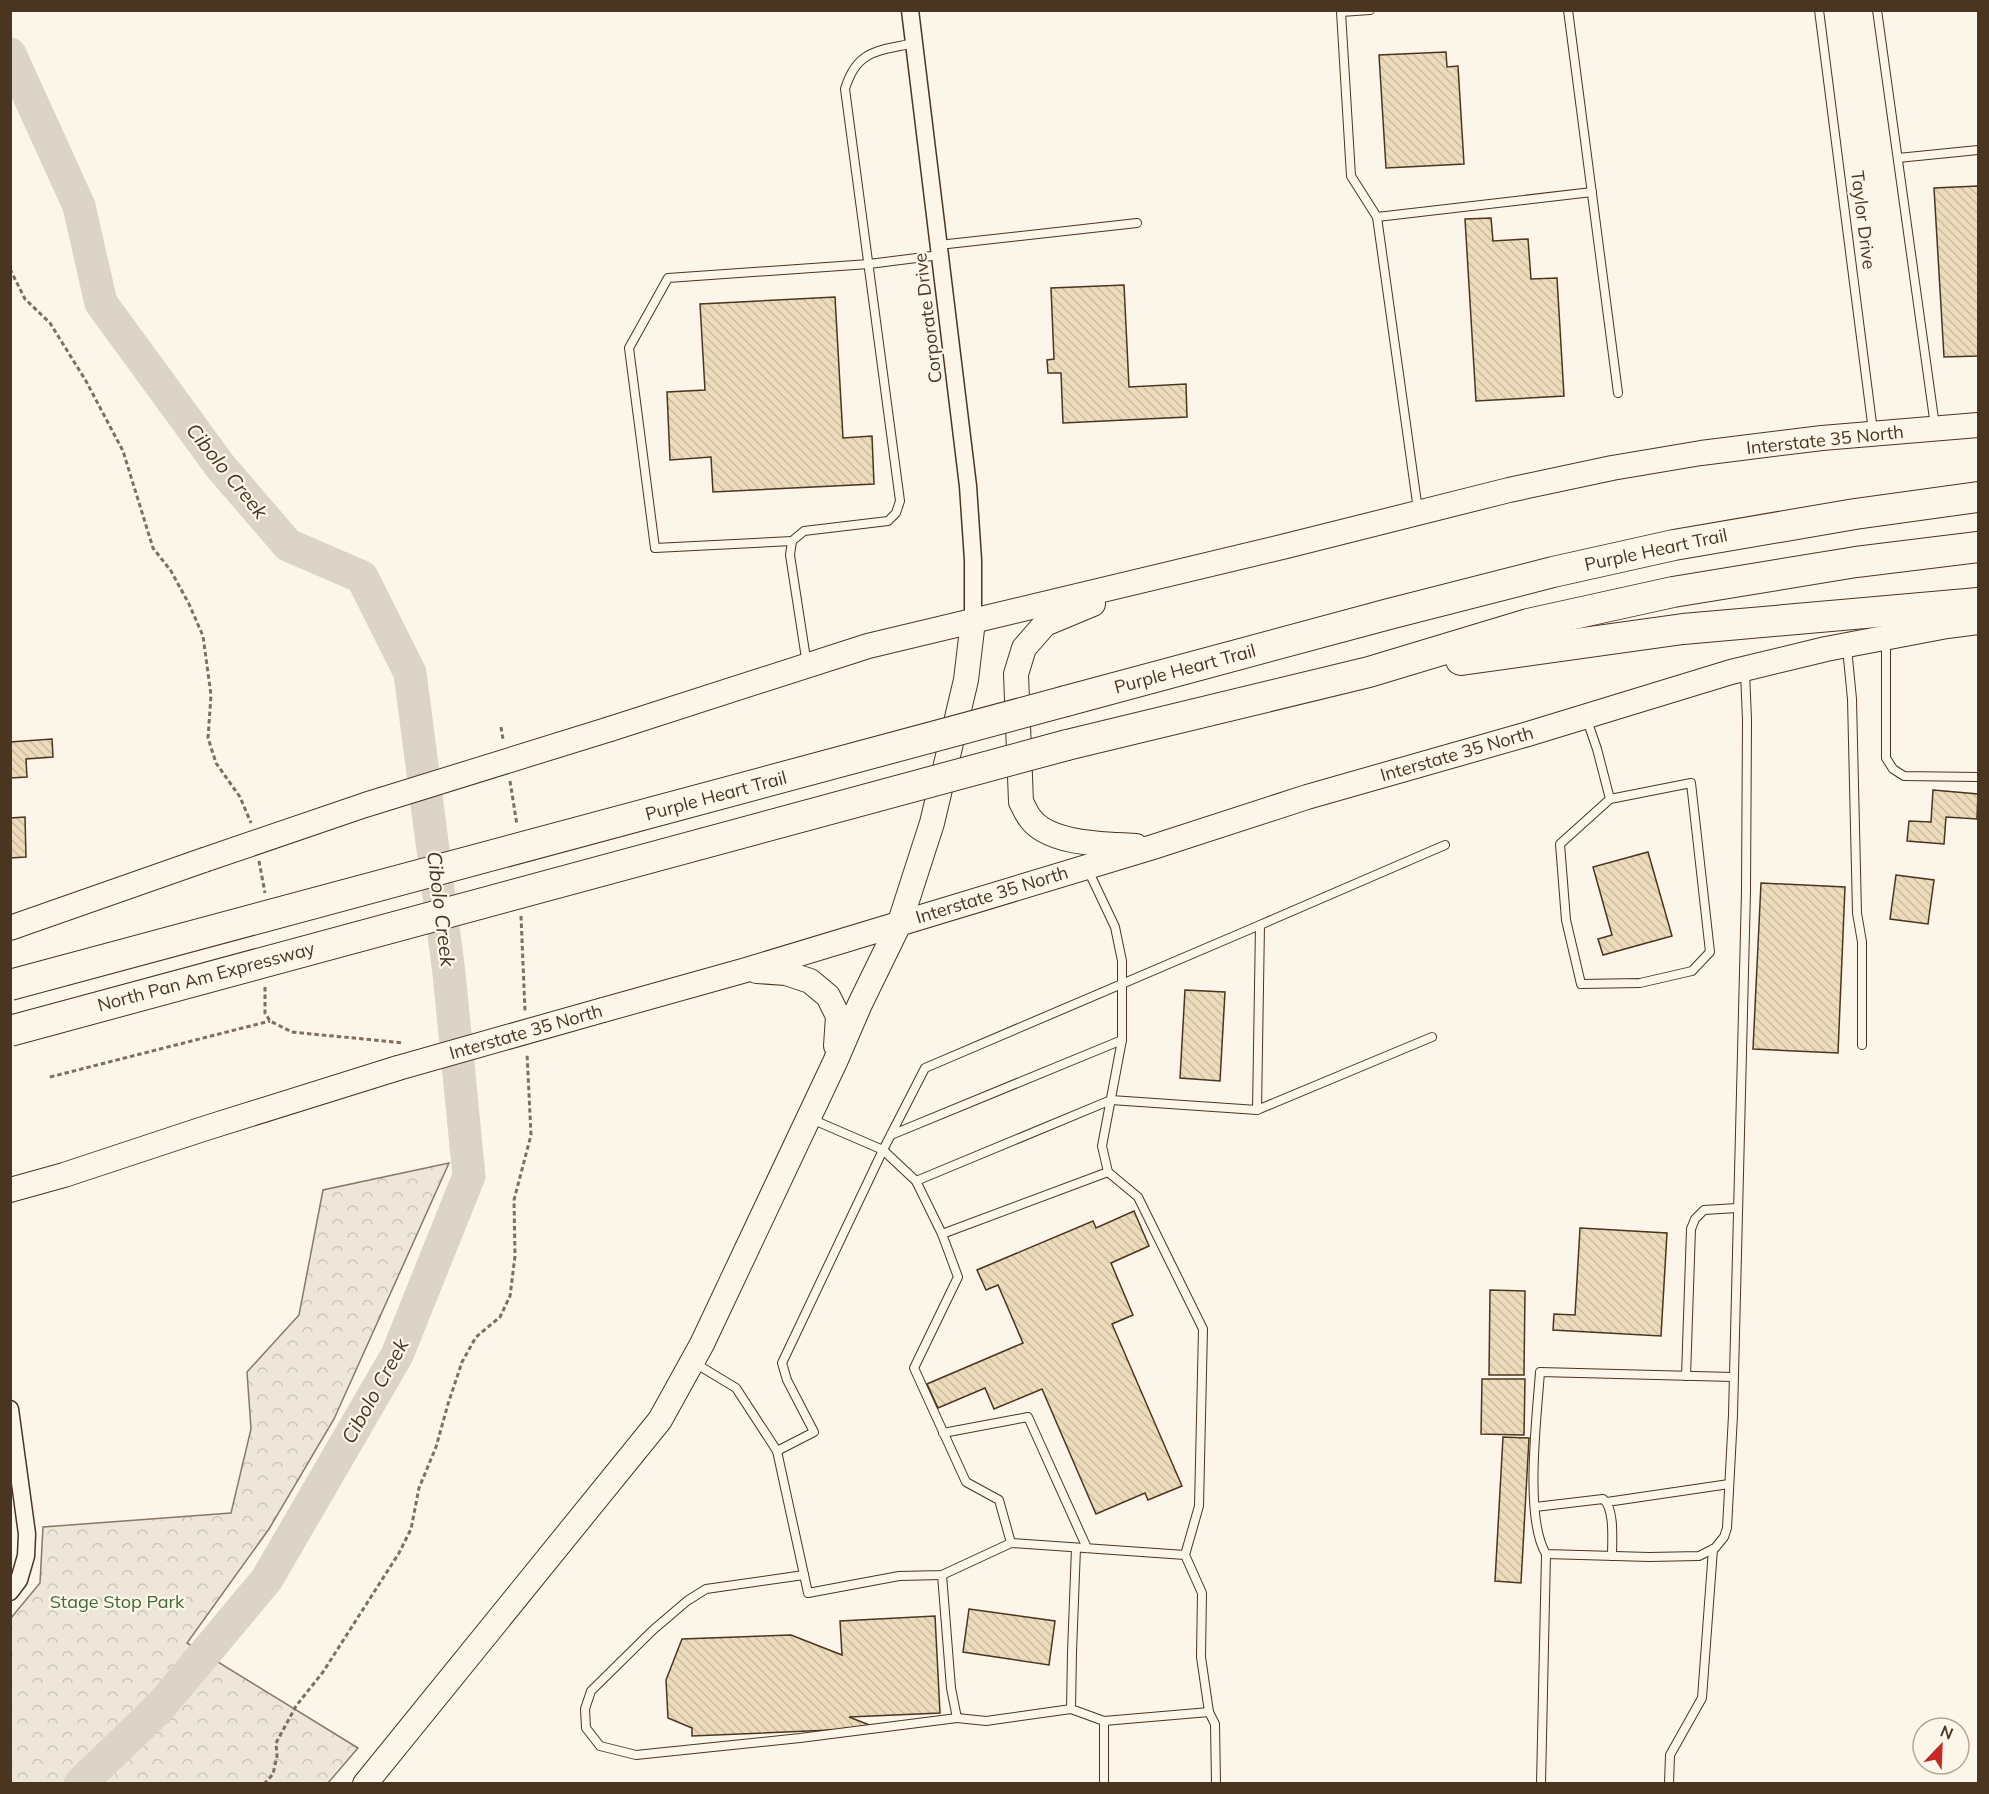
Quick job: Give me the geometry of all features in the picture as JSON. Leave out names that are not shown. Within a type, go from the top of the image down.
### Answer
[{"type":"highway","name":"Purple Heart Trail","points":[[10,985],[1400,611],[1554,572],[1674,545],[1822,519],[1978,497]]},
{"type":"highway","points":[[1369,672],[1528,624],[1673,592],[1856,562],[1978,547]]},
{"type":"highway","points":[[1369,672],[1683,629],[1978,603]]},
{"type":"highway","name":"North Pan Am Expressway","points":[[10,1031],[1067,745],[1369,672]]},
{"type":"main road","name":"Interstate 35 North","points":[[10,928],[365,805],[868,646],[1509,490],[1612,468],[1701,453],[1822,438],[1978,425]]},
{"type":"main road","points":[[1153,847],[1080,842],[1055,836],[1031,820],[1021,802],[1016,674],[1024,648],[1045,624],[1159,577]]},
{"type":"main road","points":[[365,1784],[660,1420],[692,1362],[900,922],[934,812],[966,680],[973,621]]},
{"type":"main road","name":"Interstate 35 North","points":[[10,1190],[64,1175],[398,1068],[746,970],[1153,847],[1307,797],[1745,668],[1886,637],[1978,622]]},
{"type":"main road","points":[[746,970],[786,973],[810,981],[828,996],[838,1016],[835,1062]]},
{"type":"street","name":"Corporate Drive","points":[[910,10],[968,486],[973,560],[973,621]]},
{"type":"street","points":[[10,1409],[27,1534],[26,1556],[19,1580],[10,1592]]},
{"type":"lane","points":[[1370,10],[1341,12],[1351,176],[1377,217],[1419,513]]},
{"type":"lane","points":[[1568,10],[1618,393]]},
{"type":"lane","name":"Taylor Drive","points":[[1820,10],[1873,434]]},
{"type":"lane","points":[[1877,10],[1935,429]]},
{"type":"lane","points":[[807,665],[789,555],[792,542],[804,531],[888,520],[896,513],[900,501],[845,88],[850,72],[866,55],[914,43]]},
{"type":"lane","points":[[1898,158],[1978,150]]},
{"type":"lane","points":[[1377,217],[1592,192]]},
{"type":"lane","points":[[792,542],[655,548],[629,348],[668,278],[869,264],[939,250],[1137,223]]},
{"type":"lane","points":[[1886,637],[1886,758],[1893,769],[1904,776],[1978,777]]},
{"type":"lane","points":[[1846,645],[1852,699],[1857,913],[1862,942],[1862,1045]]},
{"type":"lane","points":[[1546,1554],[1699,1556],[1713,1549],[1724,1537],[1727,1528],[1746,891],[1745,668]]},
{"type":"lane","points":[[1586,716],[1610,799]]},
{"type":"lane","points":[[1691,783],[1710,952],[1692,971],[1640,983],[1581,984],[1566,920],[1560,844],[1610,799],[1691,783]]},
{"type":"lane","points":[[777,1451],[814,1432],[787,1380],[782,1363],[883,1150],[925,1068],[1445,845]]},
{"type":"lane","points":[[1086,867],[1115,927],[1122,961],[1122,1040],[1102,1146],[1108,1172],[1138,1197],[1203,1329],[1199,1506],[1185,1555],[1202,1593],[1202,1657],[1209,1712],[1215,1724],[1216,1784]]},
{"type":"lane","points":[[1257,1110],[1260,925]]},
{"type":"lane","points":[[916,1181],[1111,1100],[1257,1110],[1432,1036]]},
{"type":"lane","points":[[891,1135],[1122,1040]]},
{"type":"lane","points":[[809,1118],[883,1150],[916,1181],[942,1234],[958,1277],[914,1368],[966,1482],[999,1500],[1011,1543]]},
{"type":"lane","points":[[942,1234],[1108,1172]]},
{"type":"lane","points":[[1686,1376],[1691,1229],[1695,1219],[1704,1210],[1737,1208]]},
{"type":"lane","points":[[692,1362],[736,1388],[777,1451],[808,1593],[899,1576],[942,1575],[1011,1543],[1185,1555]]},
{"type":"lane","points":[[1541,1784],[1546,1554],[1540,1544],[1533,1489],[1540,1372],[1733,1377]]},
{"type":"lane","points":[[944,1433],[1028,1417],[1087,1548]]},
{"type":"lane","points":[[1607,1502],[1729,1484]]},
{"type":"lane","points":[[1535,1507],[1603,1499],[1610,1510],[1612,1556]]},
{"type":"lane","points":[[1071,1709],[1076,1548]]},
{"type":"lane","points":[[1669,1784],[1670,1755],[1702,1698],[1713,1549]]},
{"type":"lane","points":[[804,1575],[706,1589],[687,1601],[653,1630],[591,1692],[585,1709],[586,1728],[600,1746],[636,1755],[821,1736],[957,1718],[986,1721],[1071,1709],[1104,1721],[1209,1712]]},
{"type":"lane","points":[[942,1575],[951,1688],[957,1718]]},
{"type":"lane","points":[[1104,1721],[1104,1784]]},
{"type":"path","points":[[10,269],[25,300],[50,323],[86,381],[123,451],[153,548],[171,571],[203,636],[211,695],[208,738],[216,763],[240,797],[252,824]]},
{"type":"path","points":[[258,856],[266,899]]},
{"type":"path","points":[[265,979],[265,1013],[270,1021],[292,1032],[415,1044]]},
{"type":"path","points":[[50,1077],[270,1021]]},
{"type":"path","points":[[264,1784],[273,1774],[277,1756],[276,1743],[296,1706],[323,1672],[399,1553],[411,1529],[419,1488],[436,1448],[447,1404],[462,1362],[476,1337],[500,1317],[510,1296],[515,1256],[514,1200],[531,1135],[527,1046]]},
{"type":"green space","name":"Stage Stop Park","points":[[449,1163],[334,1419],[269,1529],[187,1643],[358,1748],[328,1783],[11,1783],[11,1618],[40,1583],[43,1527],[231,1513],[251,1429],[247,1372],[299,1315],[323,1190]]},
{"type":"building","points":[[1446,52],[1447,67],[1458,66],[1464,164],[1386,168],[1379,55]]},
{"type":"building","points":[[1978,186],[1978,356],[1944,357],[1934,188]]},
{"type":"building","points":[[1491,218],[1493,241],[1528,239],[1531,279],[1557,278],[1564,396],[1476,401],[1465,219]]},
{"type":"building","points":[[1124,285],[1129,387],[1186,384],[1187,417],[1063,423],[1061,373],[1048,373],[1047,360],[1054,359],[1051,288]]},
{"type":"building","points":[[835,297],[843,438],[872,436],[874,484],[713,492],[711,457],[670,460],[667,392],[705,390],[700,304]]},
{"type":"building","points":[[52,739],[53,757],[26,759],[27,777],[10,778],[10,742]]},
{"type":"building","points":[[1933,790],[1978,794],[1977,819],[1946,817],[1944,844],[1907,841],[1909,821],[1931,822]]},
{"type":"building","points":[[25,817],[26,857],[10,858],[10,818]]},
{"type":"building","points":[[1648,852],[1672,936],[1603,955],[1598,939],[1612,935],[1593,867]]},
{"type":"building","points":[[1896,875],[1934,880],[1928,924],[1890,919]]},
{"type":"building","points":[[1761,883],[1845,887],[1838,1053],[1753,1049]]},
{"type":"building","points":[[1185,990],[1225,992],[1220,1081],[1180,1078]]},
{"type":"building","points":[[1134,1211],[1149,1246],[1111,1263],[1133,1315],[1112,1324],[1182,1486],[1148,1500],[1145,1493],[1096,1514],[1042,1389],[994,1409],[985,1388],[938,1408],[927,1384],[1023,1343],[998,1285],[986,1290],[977,1270],[1093,1221],[1096,1228]]},
{"type":"building","points":[[1580,1228],[1667,1233],[1661,1336],[1553,1330],[1554,1314],[1575,1315]]},
{"type":"building","points":[[1490,1290],[1525,1291],[1524,1375],[1489,1375]]},
{"type":"building","points":[[1482,1379],[1525,1379],[1524,1435],[1481,1434]]},
{"type":"building","points":[[1503,1437],[1529,1438],[1521,1583],[1495,1581]]},
{"type":"building","points":[[969,1609],[1055,1621],[1049,1665],[963,1652]]},
{"type":"building","points":[[935,1616],[940,1713],[849,1717],[877,1728],[692,1736],[692,1728],[668,1718],[666,1680],[682,1639],[791,1635],[842,1655],[840,1621]]},
{"type":"waterway","name":"Cibolo Creek","points":[[10,54],[79,206],[101,303],[220,466],[288,545],[362,577],[410,673],[449,973],[469,1176],[397,1355],[267,1579],[160,1707],[80,1784]]}]
